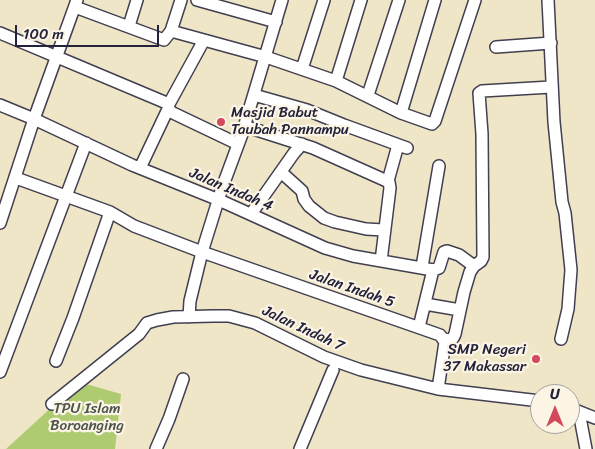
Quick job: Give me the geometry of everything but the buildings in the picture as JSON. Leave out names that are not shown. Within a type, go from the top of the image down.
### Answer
[{"type":"street","points":[[129,26],[137,0]]},
{"type":"street","points":[[1,218],[76,3],[162,40],[167,38],[171,31],[181,0]]},
{"type":"street","points":[[197,0],[276,22]]},
{"type":"street","points":[[189,317],[190,301],[202,252],[254,95],[282,0]]},
{"type":"street","points":[[302,69],[324,0]]},
{"type":"street","points":[[336,81],[361,0]]},
{"type":"street","points":[[368,95],[399,0]]},
{"type":"street","points":[[401,113],[435,0]]},
{"type":"street","points":[[171,31],[266,57],[336,81],[430,125],[435,121],[475,0]]},
{"type":"street","points":[[548,0],[551,87],[562,202],[570,252],[571,281],[568,309],[561,339]]},
{"type":"street","points":[[0,33],[169,107],[173,113],[238,144]]},
{"type":"street","points":[[140,168],[204,40]]},
{"type":"street","points":[[496,47],[550,43]]},
{"type":"street","points":[[438,389],[444,339],[449,340],[453,338],[468,279],[474,266],[481,262],[483,257],[482,134],[479,93],[551,87]]},
{"type":"street","points":[[254,95],[308,110],[403,146],[388,181],[390,188],[381,261]]},
{"type":"street","name":"Jalan Indah 4","points":[[0,105],[325,248],[381,261],[428,269]]},
{"type":"street","points":[[244,126],[302,144],[388,181]]},
{"type":"street","points":[[0,372],[86,143]]},
{"type":"street","points":[[250,214],[302,144]]},
{"type":"street","points":[[418,327],[425,304],[439,166]]},
{"type":"street","points":[[281,172],[302,191],[304,199],[309,206],[324,218],[366,229],[384,230]]},
{"type":"street","name":"Jalan Indah 5","points":[[16,178],[110,212],[134,226],[202,252],[418,327],[440,335],[444,339]]},
{"type":"street","points":[[56,361],[110,212]]},
{"type":"street","points":[[428,269],[439,268],[443,254],[447,251],[459,255],[474,266]]},
{"type":"street","points":[[425,304],[460,310]]},
{"type":"street","name":"Jalan Indah 7","points":[[52,404],[139,334],[147,323],[165,318],[229,316],[268,328],[337,362],[361,370],[438,389],[530,400]]},
{"type":"street","points":[[300,449],[333,370]]},
{"type":"street","points":[[156,449],[169,420],[183,379]]},
{"type":"street","points":[[580,412],[595,418]]},
{"type":"street","points":[[580,428],[586,449]]},
{"type":"green space","name":"TPU Islam Boroanging","points":[[79,382],[121,394],[115,449],[6,449]]},
{"type":"place","name":"Masjid Babut Taubah Pannampu","points":[[221,122]]},
{"type":"place","name":"SMP Negeri 37 Makassar","points":[[536,359]]}]
